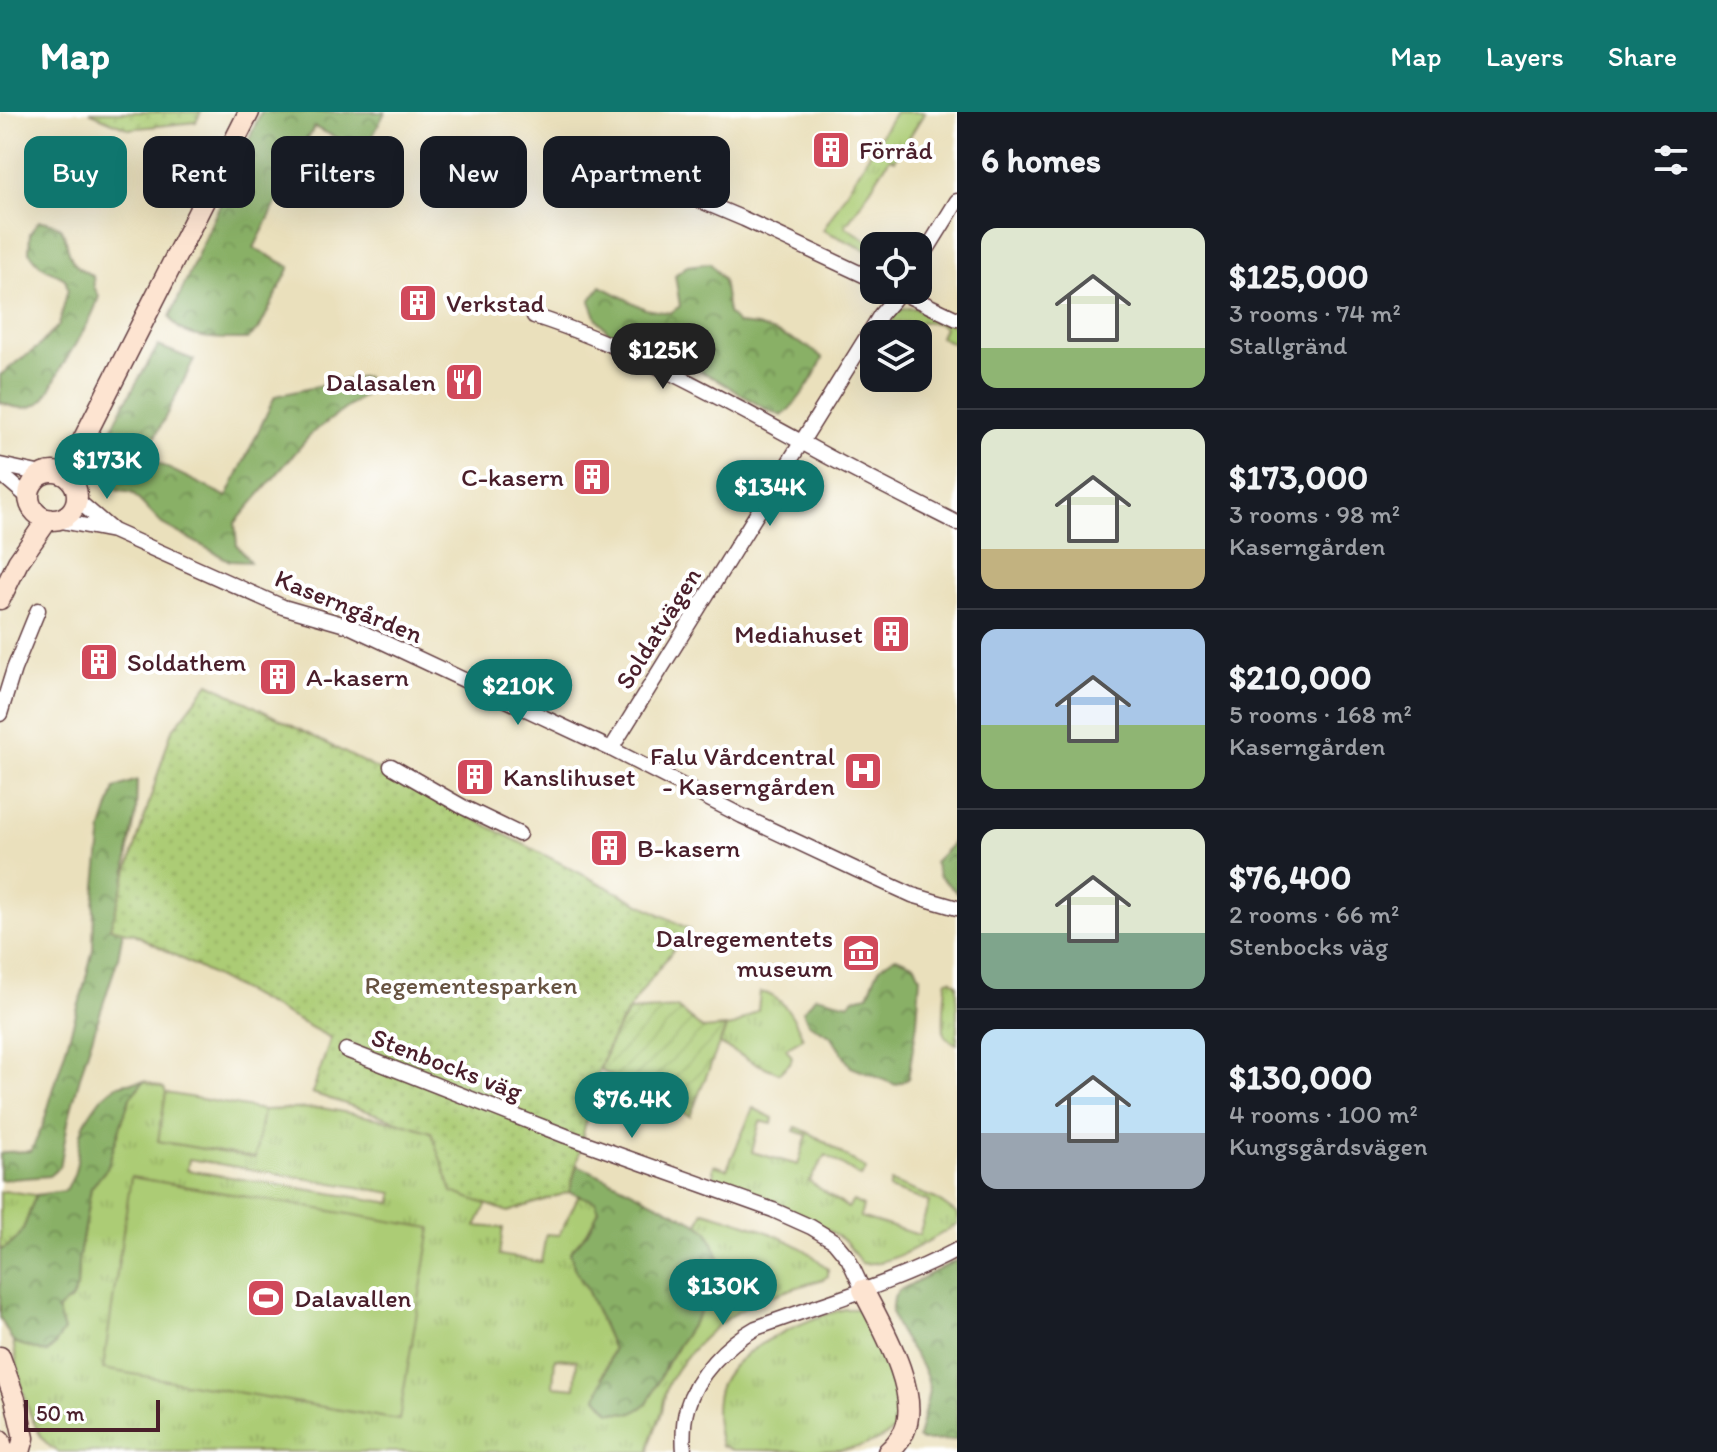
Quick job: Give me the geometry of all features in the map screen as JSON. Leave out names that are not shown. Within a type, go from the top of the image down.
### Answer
[{"type":"main road","points":[[0,599],[18,562],[52,520],[66,516],[73,509],[81,444],[249,112]]},
{"type":"main road","points":[[18,562],[32,484],[81,444]]},
{"type":"main road","points":[[45,473],[63,473],[75,490]]},
{"type":"main road","points":[[30,502],[35,512],[52,520]]},
{"type":"main road","points":[[863,1290],[897,1362],[907,1395],[904,1432],[888,1452]]},
{"type":"main road","points":[[0,1357],[15,1399],[26,1447]]},
{"type":"main road","points":[[0,1440],[3,1452]]},
{"type":"street","points":[[932,241],[957,201]]},
{"type":"street","points":[[718,208],[860,273]]},
{"type":"street","name":"Soldatvägen","points":[[611,749],[889,304]]},
{"type":"street","points":[[926,304],[957,319]]},
{"type":"street","points":[[534,316],[576,329],[725,400],[957,523]]},
{"type":"street","points":[[0,465],[45,473]]},
{"type":"street","points":[[0,473],[30,502]]},
{"type":"street","name":"Kaserngården","points":[[75,490],[113,531]]},
{"type":"street","name":"Kaserngården","points":[[52,520],[113,531],[283,607],[349,626],[611,749],[857,870],[912,895],[957,908]]},
{"type":"street","points":[[0,714],[7,667],[38,610]]},
{"type":"street","points":[[391,766],[463,807],[519,834]]},
{"type":"street","name":"Stenbocks väg","points":[[346,1050],[811,1227],[834,1241],[848,1258],[863,1290]]},
{"type":"street","points":[[684,1452],[686,1410],[691,1397],[708,1370],[736,1340],[756,1328],[930,1264],[957,1250]]},
{"type":"green space","points":[[89,112],[201,112],[196,122],[129,129]]},
{"type":"green space","points":[[261,112],[385,112],[373,136],[333,136],[314,127],[310,136],[271,136],[271,208],[274,208],[254,248],[290,267],[259,329],[247,339],[193,335],[176,325],[170,317],[218,208],[255,208],[255,136],[250,136]]},
{"type":"green space","points":[[895,112],[925,112],[895,160],[890,158],[845,226],[860,236],[860,247],[823,230]]},
{"type":"green space","points":[[39,221],[58,226],[63,232],[72,259],[93,276],[99,296],[88,322],[45,397],[32,407],[21,408],[0,402],[0,375],[38,347],[59,325],[68,289],[65,279],[40,265],[29,252],[30,233]]},
{"type":"green space","points":[[710,263],[723,280],[728,313],[738,324],[777,333],[809,347],[823,358],[806,389],[782,416],[665,354],[632,346],[611,335],[597,319],[590,301],[601,286],[645,309],[670,313],[680,306],[675,275],[687,266]]},
{"type":"green space","points":[[915,308],[957,327],[957,345],[940,337],[944,327],[932,323],[932,320],[893,320],[893,315]]},
{"type":"green space","points":[[158,346],[194,360],[145,457],[227,497],[275,396],[359,377],[366,377],[369,384],[367,393],[312,433],[235,523],[237,545],[250,562],[230,561],[162,524],[132,493],[112,489],[99,474],[114,425]]},
{"type":"green space","name":"Regementesparken","points":[[209,683],[689,929],[639,995],[613,1036],[592,1093],[569,1192],[508,1212],[452,1192],[431,1132],[312,1093],[331,1038],[135,934],[110,928],[171,732]]},
{"type":"green space","points":[[137,780],[136,814],[128,854],[118,958],[69,1117],[60,1167],[49,1176],[0,1180],[0,1154],[31,1151],[42,1128],[93,949],[102,829],[115,788]]},
{"type":"green space","points":[[957,829],[957,893],[939,876],[934,862],[951,845]]},
{"type":"green space","points":[[896,957],[915,965],[920,977],[908,1079],[896,1085],[851,1067],[830,1035],[808,1023],[803,1011],[816,996],[849,1004],[854,998],[868,995],[879,969]]},
{"type":"green space","points":[[951,979],[957,984],[957,1044],[948,1039],[944,1032],[946,984]]},
{"type":"green space","points":[[760,992],[782,1003],[803,1038],[786,1048],[792,1057],[779,1073],[720,1044],[726,1027],[736,1025],[758,1010]]},
{"type":"green space","points":[[677,1008],[703,1029],[726,1027],[690,1116],[600,1070],[612,1038],[629,1011]]},
{"type":"green space","points":[[144,1081],[164,1088],[166,1093],[159,1141],[254,1158],[263,1110],[322,1108],[438,1130],[491,1196],[476,1226],[503,1228],[499,1255],[541,1262],[546,1234],[559,1235],[579,1195],[596,1201],[599,1211],[587,1233],[570,1252],[574,1267],[613,1349],[602,1377],[647,1404],[668,1361],[711,1295],[708,1231],[698,1224],[704,1211],[758,1228],[797,1245],[828,1269],[828,1276],[746,1307],[720,1324],[697,1345],[669,1382],[649,1452],[59,1452],[48,1445],[32,1420],[13,1342],[47,1352],[64,1331],[57,1309],[77,1288],[78,1262],[91,1188],[107,1168],[130,1097]],"holes":[[[189,1159],[393,1193],[392,1203],[187,1170]],[[555,1358],[577,1360],[575,1388],[553,1386]]]},
{"type":"green space","points":[[144,1081],[130,1097],[107,1168],[91,1188],[78,1262],[77,1288],[71,1300],[57,1310],[64,1331],[47,1353],[13,1342],[0,1318],[0,1250],[20,1234],[36,1195],[64,1191],[70,1183],[76,1168],[83,1127],[100,1100],[119,1085]]},
{"type":"green space","points":[[166,1093],[263,1110],[255,1158],[158,1141]]},
{"type":"green space","points":[[753,1108],[773,1118],[772,1124],[760,1121],[752,1152],[798,1165],[807,1135],[794,1131],[796,1127],[866,1169],[861,1177],[826,1155],[809,1181],[848,1208],[853,1201],[863,1206],[860,1217],[919,1235],[929,1202],[889,1189],[891,1182],[936,1199],[957,1214],[957,1224],[897,1257],[861,1263],[846,1242],[835,1234],[777,1203],[724,1185],[714,1177],[714,1165],[727,1169]]},
{"type":"green space","points":[[577,1165],[698,1224],[708,1231],[722,1265],[711,1295],[668,1361],[647,1404],[633,1413],[610,1412],[597,1397],[613,1349],[574,1267],[570,1252],[587,1233],[599,1210],[595,1201],[569,1192]]},
{"type":"green space","name":"Dalavallen","points":[[131,1177],[431,1228],[399,1420],[103,1369]]},
{"type":"green space","points":[[0,1192],[36,1195],[20,1234],[0,1250]]},
{"type":"green space","points":[[957,1260],[957,1440],[922,1441],[918,1438],[929,1388],[920,1363],[897,1327],[892,1315],[892,1303],[898,1291]]},
{"type":"green space","points":[[845,1309],[862,1309],[867,1313],[892,1369],[898,1398],[896,1429],[873,1442],[839,1450],[732,1450],[721,1445],[716,1407],[721,1384],[729,1371],[758,1346],[776,1336]]},
{"type":"place","name":"Förråd","points":[[831,150]]},
{"type":"place","name":"Verkstad","points":[[418,303]]},
{"type":"place","name":"Dalasalen","points":[[464,382]]},
{"type":"place","name":"C-kasern","points":[[592,477]]},
{"type":"place","name":"Mediahuset","points":[[891,634]]},
{"type":"place","name":"Soldathem","points":[[99,662]]},
{"type":"place","name":"A-kasern","points":[[278,677]]},
{"type":"place","name":"Falu Vårdcentral - Kaserngården","points":[[863,771]]},
{"type":"place","name":"Kanslihuset","points":[[475,777]]},
{"type":"place","name":"B-kasern","points":[[609,848]]},
{"type":"place","name":"Dalregementets museum","points":[[861,953]]},
{"type":"place","name":"Dalavallen","points":[[266,1298]]}]
